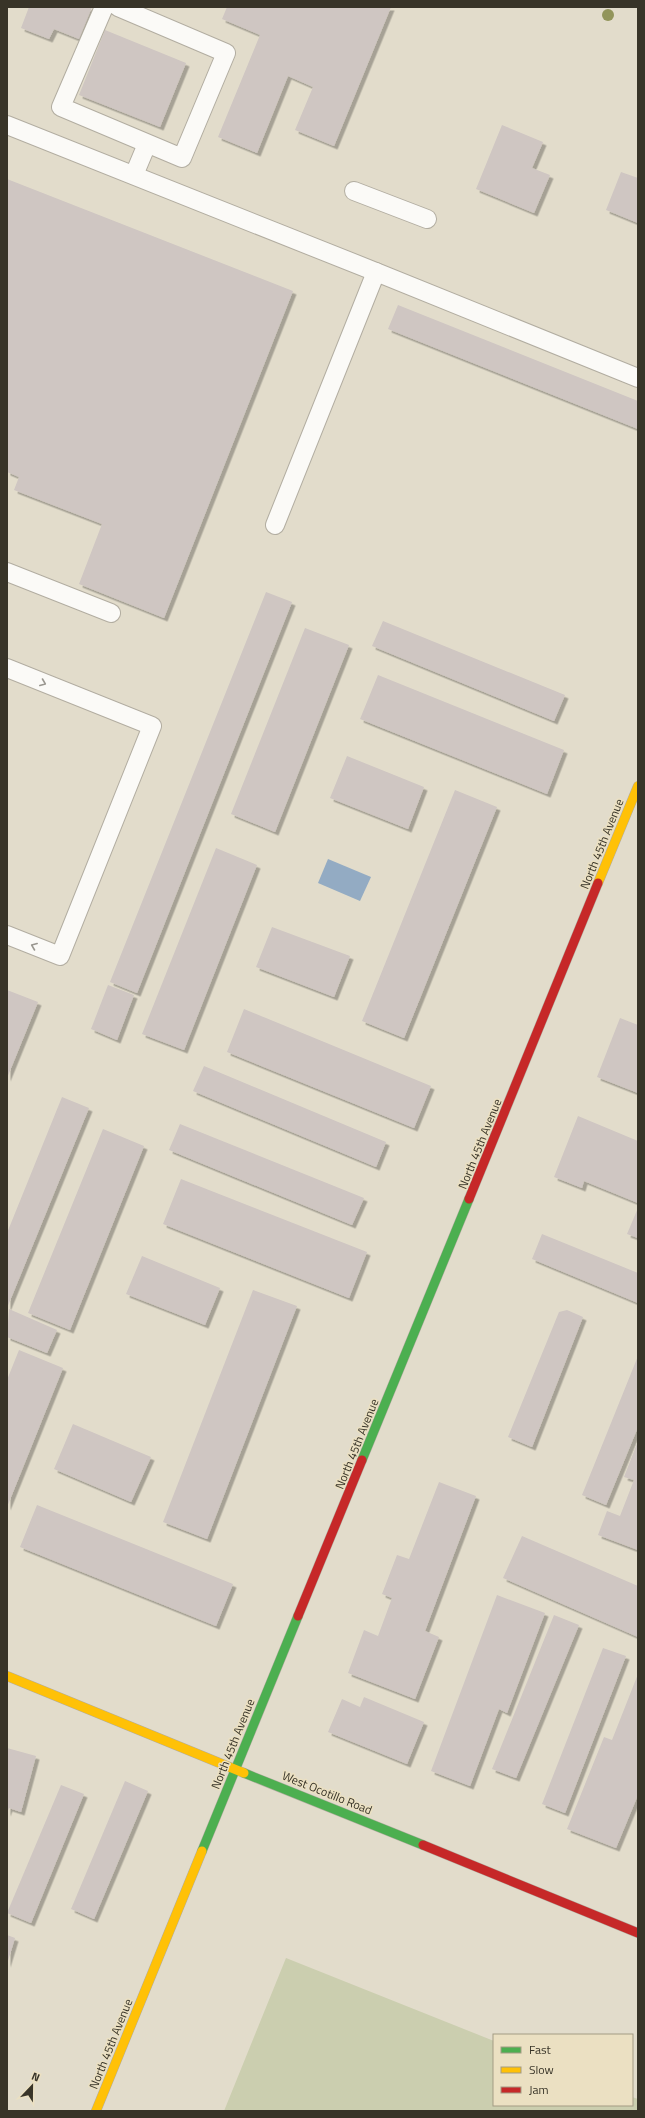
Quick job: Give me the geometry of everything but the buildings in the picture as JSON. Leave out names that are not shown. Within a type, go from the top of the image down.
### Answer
[{"type":"street","name":"North 45th Avenue","points":[[96,2111],[638,786]]},
{"type":"street","name":"West Ocotillo Road","points":[[7,1676],[638,1933]]},
{"type":"lane","points":[[104,7],[61,107],[182,158],[226,53],[118,7]]},
{"type":"lane","points":[[7,125],[638,378]]},
{"type":"lane","points":[[134,175],[147,144]]},
{"type":"lane","points":[[354,191],[427,219]]},
{"type":"lane","points":[[275,525],[376,272]]},
{"type":"lane","points":[[7,572],[111,613]]},
{"type":"lane","points":[[7,668],[152,726],[60,956],[7,935]]},
{"type":"green space","points":[[286,1958],[493,2041],[493,2106],[633,2106],[633,2097],[638,2099],[638,2111],[224,2111]]},
{"type":"water","points":[[328,859],[371,877],[360,901],[318,883]]},
{"type":"traffic: fast","points":[[362,1460],[469,1199]]},
{"type":"traffic: fast","points":[[202,1851],[298,1616]]},
{"type":"traffic: fast","points":[[244,1773],[423,1845]]},
{"type":"traffic: slow","points":[[598,883],[638,786]]},
{"type":"traffic: slow","points":[[7,1676],[244,1773]]},
{"type":"traffic: slow","points":[[96,2111],[202,1851]]},
{"type":"traffic: jam","points":[[469,1199],[598,883]]},
{"type":"traffic: jam","points":[[298,1616],[362,1460]]},
{"type":"traffic: jam","points":[[423,1845],[638,1933]]}]
